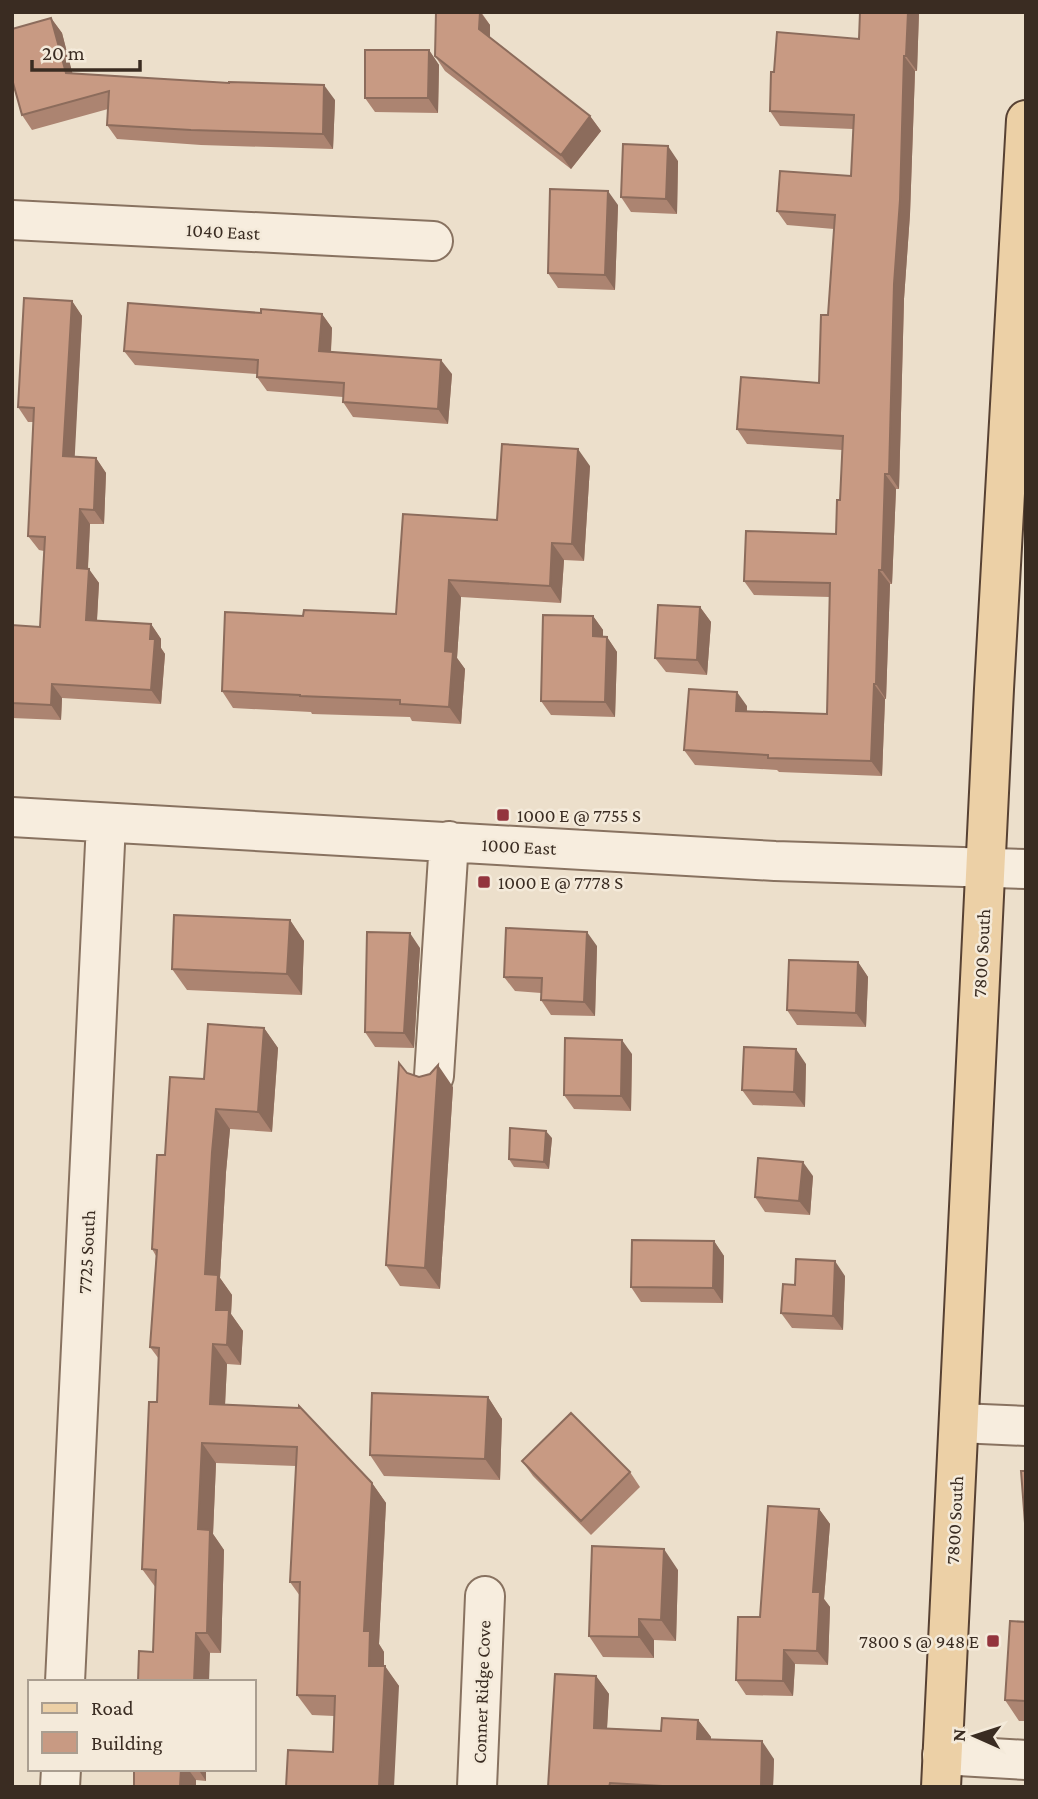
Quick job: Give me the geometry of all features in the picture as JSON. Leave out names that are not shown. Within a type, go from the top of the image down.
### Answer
[{"type":"main road","name":"7800 South","points":[[942,1771],[985,867],[1026,120]]},
{"type":"street","name":"1040 East","points":[[12,220],[433,241]]},
{"type":"street","name":"1000 East","points":[[12,817],[775,861],[1026,869]]},
{"type":"street","name":"7725 South","points":[[65,1680],[106,823]]},
{"type":"street","points":[[434,1076],[449,842]]},
{"type":"street","points":[[958,1423],[1026,1426]]},
{"type":"street","name":"Conner Ridge Cove","points":[[477,1787],[485,1596]]},
{"type":"street","points":[[942,1771],[1026,1760]]},
{"type":"building","points":[[436,12],[480,12],[479,29],[590,116],[561,155],[435,56]]},
{"type":"building","points":[[860,12],[908,12],[894,284],[889,474],[885,474],[871,761],[768,758],[768,755],[684,750],[689,689],[737,692],[736,711],[827,714],[830,583],[744,581],[746,531],[836,534],[843,436],[737,429],[741,377],[819,383],[821,315],[828,315],[835,215],[777,211],[780,171],[851,176],[854,115],[770,111],[771,72],[774,72],[777,32],[859,39]]},
{"type":"building","points":[[51,18],[66,73],[229,83],[324,85],[323,134],[107,125],[109,91],[22,115],[12,79],[12,29]]},
{"type":"building","points":[[365,50],[429,50],[428,98],[365,98]]},
{"type":"building","points":[[623,144],[668,146],[666,199],[621,197]]},
{"type":"building","points":[[550,189],[608,191],[605,275],[548,273]]},
{"type":"building","points":[[24,298],[72,301],[63,456],[96,458],[94,510],[80,509],[77,568],[89,569],[86,620],[151,624],[150,639],[155,639],[151,690],[52,684],[51,705],[12,703],[12,625],[40,627],[45,537],[28,536],[34,408],[18,407]]},
{"type":"building","points":[[128,303],[261,313],[261,309],[322,314],[319,351],[441,360],[438,409],[343,402],[344,383],[257,377],[258,360],[124,351]]},
{"type":"building","points":[[502,444],[578,449],[572,544],[552,543],[550,586],[449,580],[445,651],[453,652],[449,707],[400,704],[400,700],[222,691],[225,612],[303,616],[304,610],[396,614],[403,514],[497,520]]},
{"type":"building","points":[[658,605],[700,607],[697,660],[655,658]]},
{"type":"building","points":[[543,615],[593,616],[593,636],[607,637],[605,702],[541,701]]},
{"type":"building","points":[[174,915],[290,920],[287,974],[172,969]]},
{"type":"building","points":[[506,928],[587,932],[584,1002],[541,1000],[542,978],[504,977]]},
{"type":"building","points":[[367,932],[410,933],[404,1033],[365,1032]]},
{"type":"building","points":[[789,960],[858,962],[856,1013],[787,1010]]},
{"type":"building","points":[[208,1024],[264,1028],[258,1112],[216,1109],[205,1274],[218,1275],[216,1310],[229,1310],[227,1345],[213,1344],[210,1404],[299,1406],[372,1483],[364,1631],[370,1631],[369,1666],[385,1666],[379,1787],[286,1787],[288,1750],[333,1752],[335,1696],[297,1695],[300,1582],[290,1582],[297,1447],[202,1443],[198,1529],[210,1530],[207,1633],[196,1633],[194,1680],[138,1680],[139,1651],[153,1652],[156,1570],[142,1569],[149,1402],[157,1402],[159,1348],[150,1347],[157,1250],[152,1249],[157,1155],[165,1155],[170,1077],[204,1079]]},
{"type":"building","points":[[565,1038],[622,1040],[621,1096],[564,1095]]},
{"type":"building","points":[[744,1047],[796,1049],[794,1092],[742,1090]]},
{"type":"building","points":[[399,1063],[407,1073],[419,1077],[430,1074],[438,1065],[425,1268],[386,1265]]},
{"type":"building","points":[[510,1128],[546,1131],[544,1162],[509,1159]]},
{"type":"building","points":[[758,1158],[803,1162],[799,1201],[755,1197]]},
{"type":"building","points":[[632,1240],[714,1241],[713,1288],[631,1287]]},
{"type":"building","points":[[796,1259],[835,1261],[833,1316],[781,1313],[783,1284],[795,1285]]},
{"type":"building","points":[[372,1393],[488,1397],[485,1459],[370,1455]]},
{"type":"building","points":[[571,1413],[630,1472],[581,1521],[522,1461]]},
{"type":"building","points":[[1021,1471],[1026,1471],[1026,1536]]},
{"type":"building","points":[[768,1506],[819,1509],[813,1592],[820,1592],[817,1651],[784,1650],[783,1681],[736,1680],[738,1617],[760,1617]]},
{"type":"building","points":[[592,1546],[664,1549],[661,1620],[639,1619],[639,1637],[589,1636]]},
{"type":"building","points":[[1010,1621],[1026,1622],[1026,1701],[1005,1700]]},
{"type":"building","points":[[555,1674],[596,1676],[594,1728],[661,1731],[662,1718],[698,1720],[697,1739],[762,1741],[761,1787],[680,1787],[610,1783],[609,1787],[548,1787]]},
{"type":"building","points":[[134,1771],[181,1771],[180,1787],[134,1787]]},
{"type":"place","name":"1000 E @ 7755 S","points":[[503,815]]},
{"type":"place","name":"1000 E @ 7778 S","points":[[484,882]]},
{"type":"place","name":"7800 S @ 948 E","points":[[993,1641]]}]
